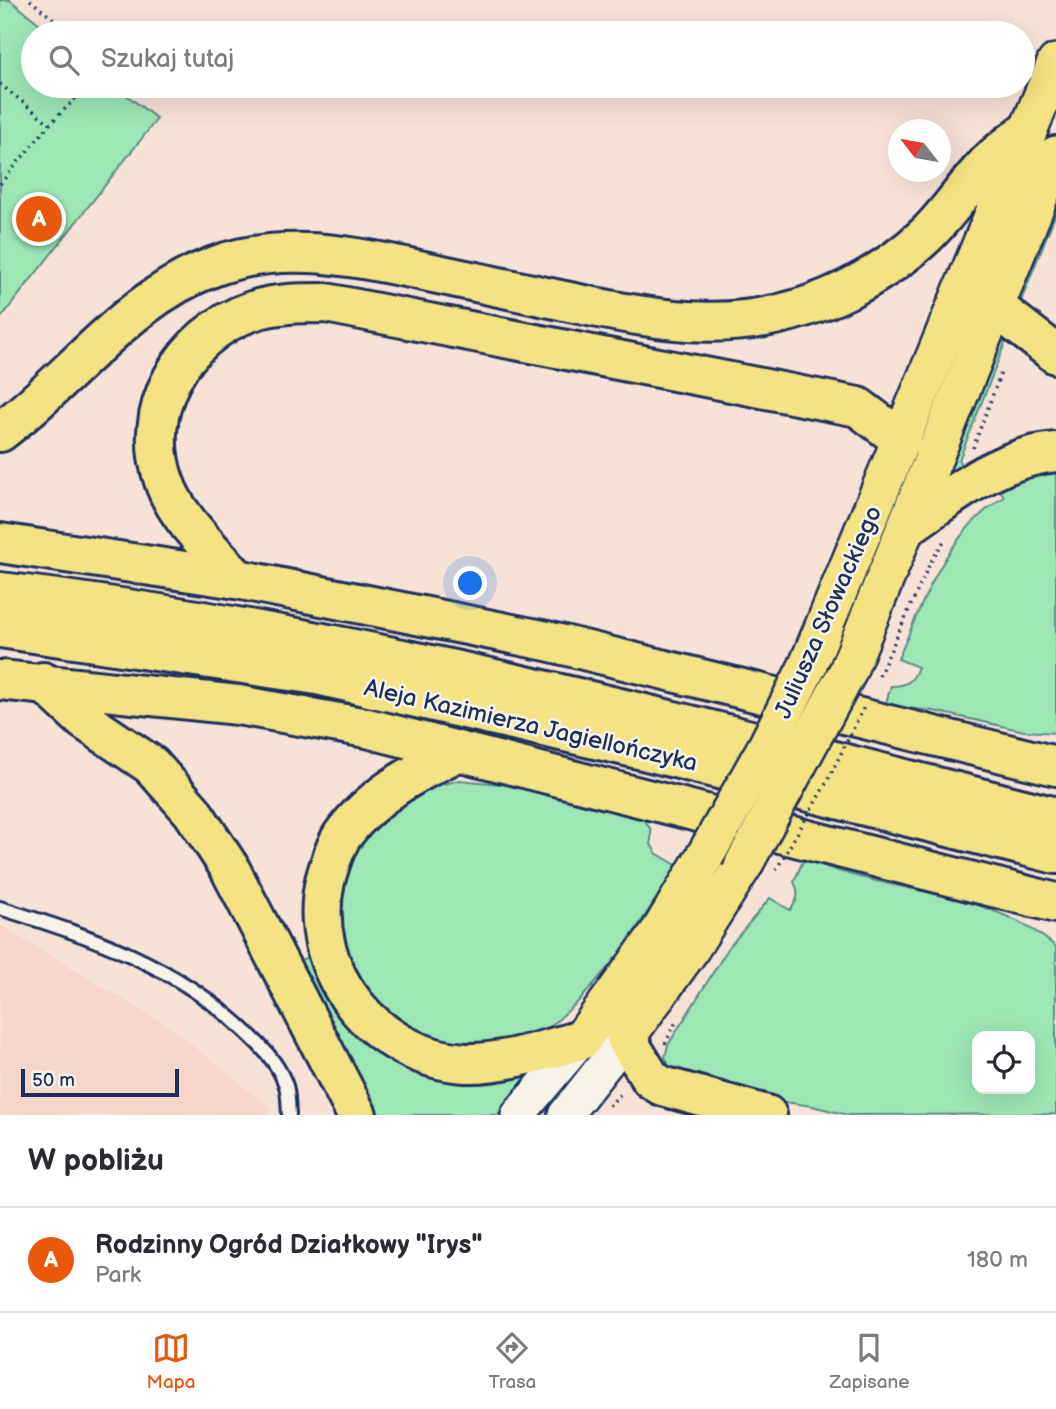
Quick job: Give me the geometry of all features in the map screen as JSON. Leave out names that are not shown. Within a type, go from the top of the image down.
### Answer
[{"type":"highway","points":[[0,432],[122,322],[155,296],[189,276],[250,256],[284,252],[324,253],[660,321],[714,323],[765,318],[807,306],[849,288],[892,262],[926,235],[991,159],[1028,130]]},
{"type":"highway","points":[[237,579],[178,508],[164,483],[156,440],[158,414],[166,388],[185,357],[202,338],[253,310],[288,303],[326,303],[858,407],[902,440]]},
{"type":"highway","points":[[995,307],[1056,354]]},
{"type":"highway","points":[[908,526],[1000,465],[1030,455],[1056,452]]},
{"type":"highway","points":[[0,543],[237,579],[547,641],[1056,766]]},
{"type":"highway","name":"Aleja Kazimierza Jagiellończyka","points":[[0,592],[90,603],[322,642],[622,709],[1056,817]]},
{"type":"highway","name":"Aleja Kazimierza Jagiellończyka","points":[[0,628],[317,675],[643,750],[1056,853]]},
{"type":"highway","points":[[0,680],[43,682],[238,705],[368,728],[1055,904]]},
{"type":"highway","points":[[43,682],[84,720],[151,765],[192,811],[229,867],[357,1115]]},
{"type":"highway","points":[[457,752],[404,778],[368,806],[341,838],[329,865],[322,896],[323,933],[331,964],[346,994],[363,1017],[401,1045],[427,1056],[465,1063],[489,1062],[580,1040]]},
{"type":"highway","points":[[626,1038],[652,1079],[662,1086],[767,1115]]},
{"type":"main road","name":"Juliusza Słowackiego","points":[[518,1115],[580,1040],[661,930],[767,746],[808,664],[1056,63]]},
{"type":"main road","name":"Juliusza Słowackiego","points":[[565,1115],[626,1038],[689,951],[759,868],[908,526],[1056,155]]},
{"type":"lane","points":[[0,908],[79,933],[146,960],[219,1006],[273,1059],[286,1085],[289,1115]]},
{"type":"path","points":[[30,0],[55,21]]},
{"type":"path","points":[[0,84],[50,124]]},
{"type":"path","points":[[0,184],[50,124],[76,98]]},
{"type":"path","points":[[759,868],[827,782],[866,703]]},
{"type":"shaded area","points":[[0,925],[170,1027],[272,1109],[267,1115],[0,1115]]},
{"type":"green space","points":[[0,0],[10,0],[36,21],[21,21],[21,98],[130,98],[157,119],[0,319]]},
{"type":"green space","points":[[1056,189],[1056,213],[1021,301],[1023,272]]},
{"type":"green space","points":[[1002,329],[1009,333],[959,460],[962,471],[941,486]]},
{"type":"green space","points":[[1056,465],[1056,733],[1024,731],[934,711],[885,706],[891,686],[911,680],[918,667],[898,659],[939,569],[967,529],[1004,497],[996,482]]},
{"type":"green space","points":[[459,780],[521,786],[642,816],[651,830],[651,844],[656,853],[678,866],[620,953],[581,999],[551,1026],[522,1041],[455,1052],[384,1021],[351,975],[338,929],[340,886],[354,851],[382,816],[422,790]]},
{"type":"green space","points":[[804,858],[867,879],[968,902],[1000,913],[1029,928],[1056,947],[1056,1114],[848,1115],[812,1106],[729,1094],[659,1074],[668,1063],[665,1057],[668,1045],[729,947],[770,898],[790,910],[795,903],[797,890],[794,882]]},
{"type":"green space","points":[[310,956],[336,1011],[353,1032],[373,1050],[396,1064],[421,1074],[450,1080],[481,1082],[538,1070],[497,1115],[372,1115],[294,963]]},
{"type":"place","name":"Rodzinny Ogród Działkowy \"Irys\"","points":[[39,219]]}]
